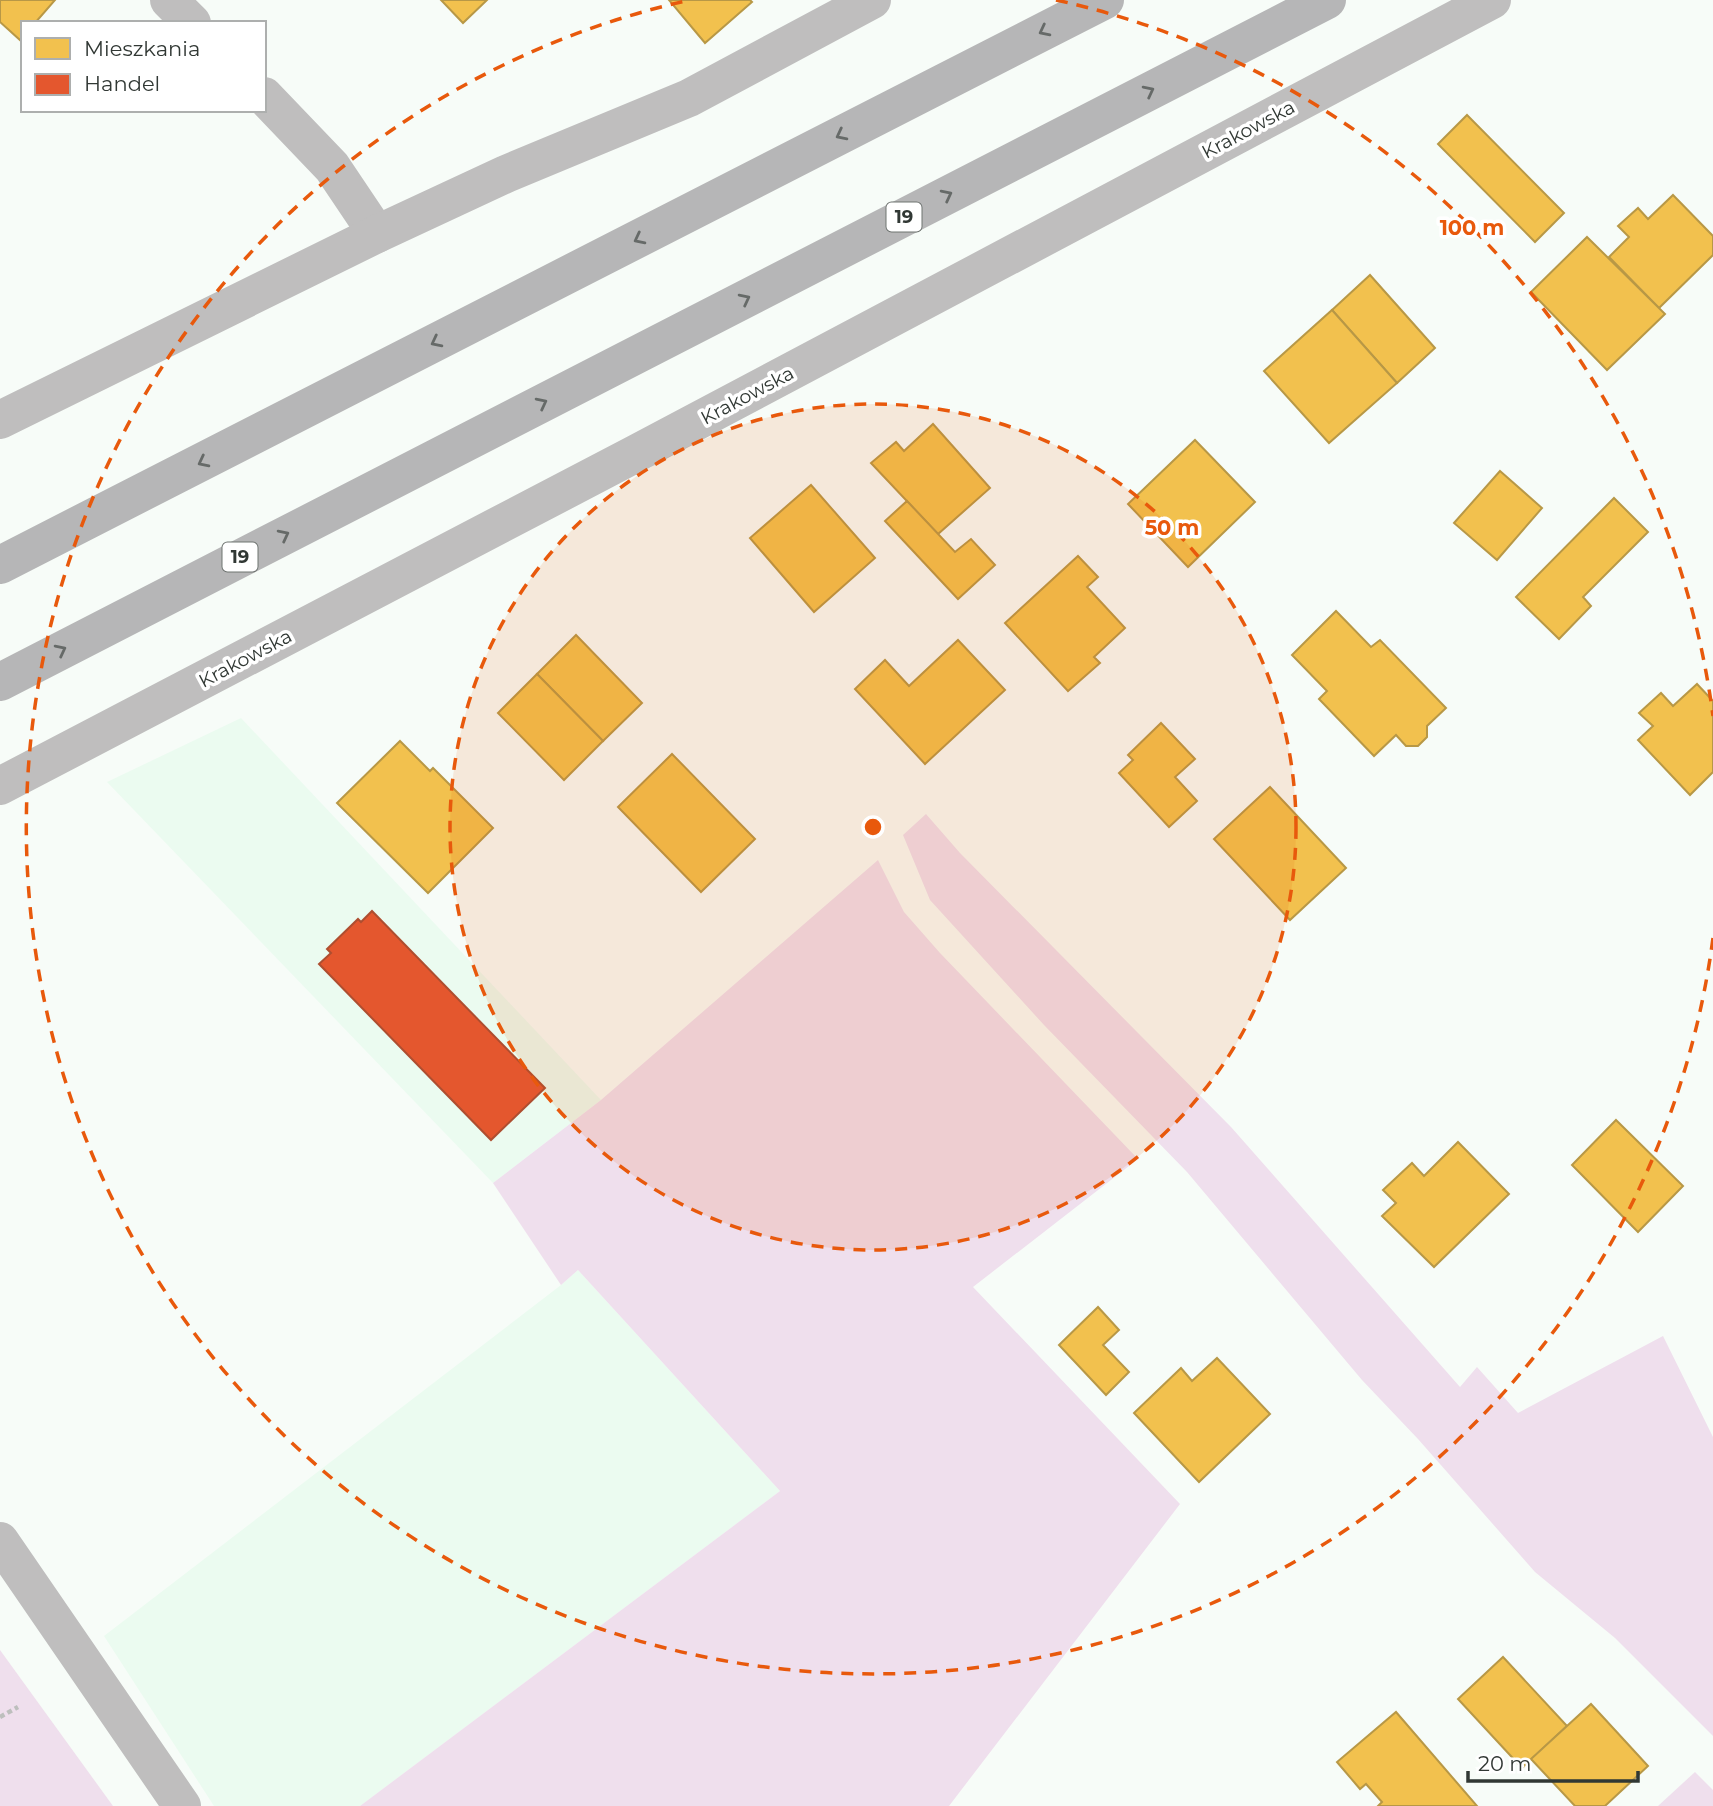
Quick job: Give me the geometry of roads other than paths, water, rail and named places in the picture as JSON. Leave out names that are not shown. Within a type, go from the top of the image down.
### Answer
[{"type":"main road","points":[[0,565],[1105,0]]},
{"type":"main road","name":"19","points":[[0,682],[1327,0]]},
{"type":"street","points":[[169,0],[190,21]]},
{"type":"street","points":[[0,420],[377,234],[506,174],[689,98],[872,0]]},
{"type":"street","name":"Krakowska","points":[[0,786],[635,454],[1492,0]]},
{"type":"street","points":[[266,98],[331,167],[377,234]]},
{"type":"street","points":[[0,1541],[182,1806]]}]
